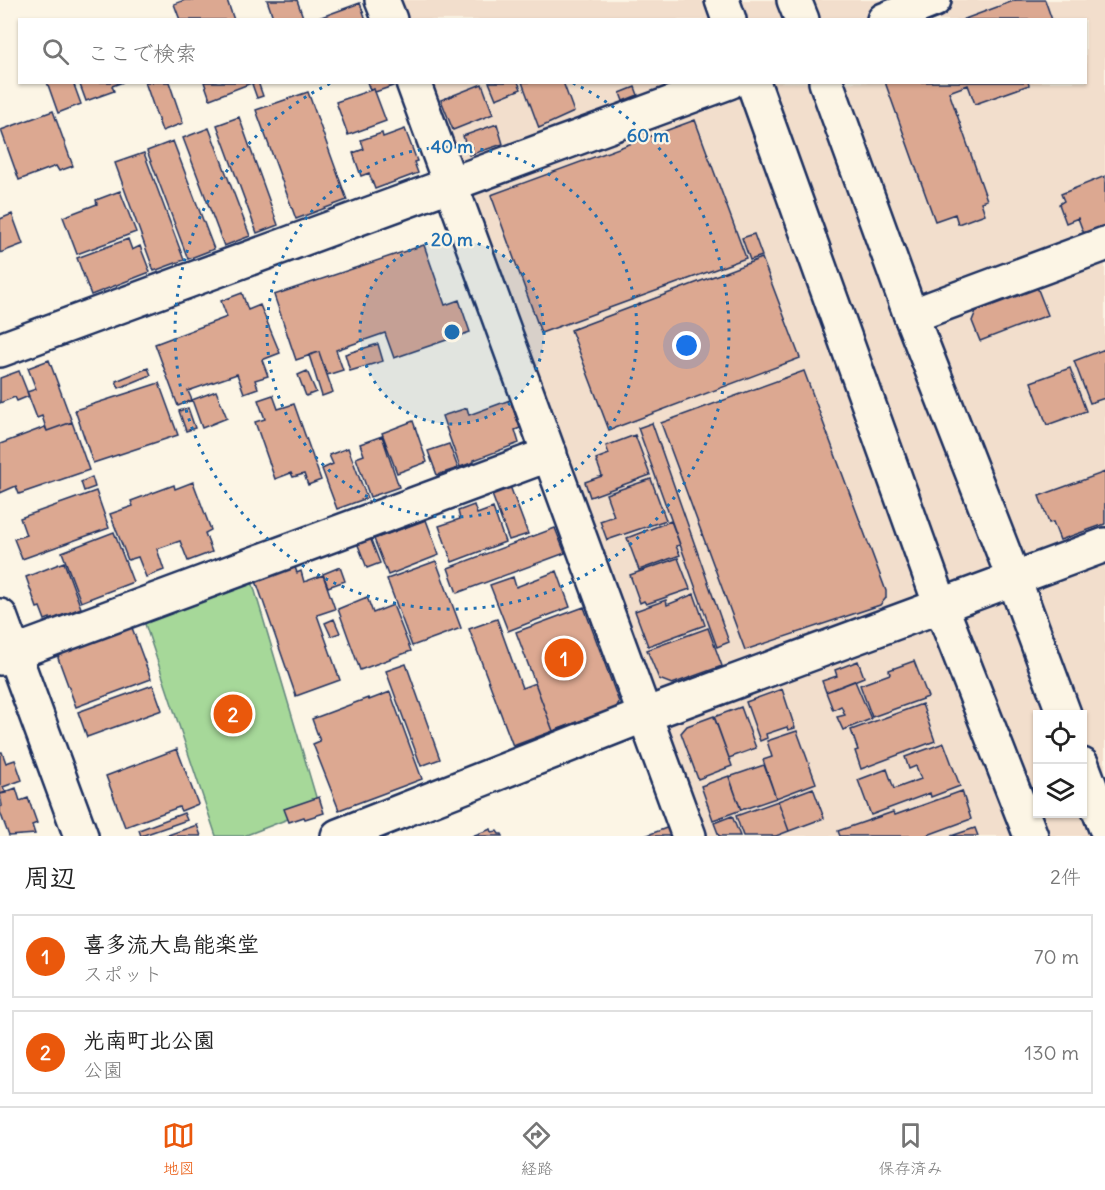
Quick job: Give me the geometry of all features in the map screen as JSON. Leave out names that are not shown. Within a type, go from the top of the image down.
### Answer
[{"type":"street","points":[[382,0],[389,18]]},
{"type":"street","points":[[722,0],[728,18]]},
{"type":"street","points":[[794,0],[801,18]]},
{"type":"street","points":[[889,18],[934,0]]},
{"type":"street","points":[[414,84],[689,836]]},
{"type":"street","points":[[0,350],[724,84]]},
{"type":"street","points":[[754,84],[941,606],[1031,836]]},
{"type":"street","points":[[827,84],[911,316],[1063,710]]},
{"type":"street","points":[[911,316],[1105,244]]},
{"type":"street","points":[[7,656],[550,454]]},
{"type":"street","points":[[338,836],[645,715],[1105,545]]},
{"type":"street","points":[[0,616],[7,656],[81,836]]},
{"type":"street","points":[[1087,776],[1105,826]]},
{"type":"shaded area","points":[[385,0],[1105,0],[1105,836],[697,836],[416,84],[1087,84],[1087,18],[391,18]]},
{"type":"green space","points":[[252,581],[319,807],[244,836],[216,836],[144,621]]},
{"type":"building","points":[[185,0],[227,0],[233,18],[179,18],[174,4]]},
{"type":"building","points":[[267,0],[297,0],[303,18],[273,18]]},
{"type":"building","points":[[1016,0],[1045,0],[1051,18],[967,18]]},
{"type":"building","points":[[360,3],[365,18],[319,18]]},
{"type":"building","points":[[48,84],[74,84],[81,104],[58,113]]},
{"type":"building","points":[[80,84],[118,84],[112,86],[114,91],[86,101]]},
{"type":"building","points":[[146,84],[170,84],[183,123],[162,131]]},
{"type":"building","points":[[205,84],[249,84],[210,99]]},
{"type":"building","points":[[252,84],[259,84],[263,96],[257,98]]},
{"type":"building","points":[[368,84],[392,84],[393,86],[375,92],[374,89],[370,90]]},
{"type":"building","points":[[482,84],[493,114],[453,130],[441,100]]},
{"type":"building","points":[[490,84],[519,84],[521,89],[496,99]]},
{"type":"building","points":[[523,84],[564,84],[574,112],[539,128]]},
{"type":"building","points":[[886,84],[1029,84],[975,104],[968,85],[949,92],[987,200],[981,202],[985,214],[958,224],[955,214],[935,221]]},
{"type":"building","points":[[635,87],[638,95],[623,101],[620,93]]},
{"type":"building","points":[[374,89],[386,121],[348,135],[336,102]]},
{"type":"building","points":[[308,92],[347,200],[296,219],[256,110]]},
{"type":"building","points":[[53,111],[73,166],[59,171],[56,166],[19,180],[1,130]]},
{"type":"building","points":[[239,117],[278,225],[257,233],[217,125]]},
{"type":"building","points":[[695,120],[746,258],[541,333],[491,195]]},
{"type":"building","points":[[497,124],[503,144],[469,155],[463,136]]},
{"type":"building","points":[[209,128],[250,236],[224,246],[183,138]]},
{"type":"building","points":[[405,129],[417,161],[414,162],[418,173],[375,189],[369,173],[361,176],[353,153],[364,149],[361,140],[382,133],[383,137]]},
{"type":"building","points":[[173,141],[214,249],[188,259],[147,151]]},
{"type":"building","points":[[144,153],[184,260],[154,271],[115,163]]},
{"type":"building","points":[[1105,176],[1105,225],[1084,234],[1078,218],[1066,223],[1059,204],[1064,201],[1061,194]]},
{"type":"building","points":[[120,191],[136,232],[77,254],[63,217],[97,204],[96,200]]},
{"type":"building","points":[[12,214],[23,244],[0,253],[0,219]]},
{"type":"building","points":[[754,234],[762,256],[750,260],[742,238]]},
{"type":"building","points":[[128,239],[132,250],[140,246],[150,272],[91,295],[77,258]]},
{"type":"building","points":[[424,245],[445,305],[459,300],[470,332],[394,358],[385,333],[336,350],[343,370],[327,375],[319,352],[296,360],[274,295]]},
{"type":"building","points":[[762,258],[800,358],[609,430],[571,330]]},
{"type":"building","points":[[1037,287],[1048,315],[980,341],[972,321],[976,311]]},
{"type":"building","points":[[242,293],[248,310],[260,305],[280,353],[262,360],[268,376],[255,380],[258,388],[244,393],[237,374],[188,391],[192,400],[178,406],[155,344],[227,317],[221,301]]},
{"type":"building","points":[[378,344],[383,361],[350,371],[345,354]]},
{"type":"building","points":[[1105,349],[1105,398],[1090,403],[1074,361]]},
{"type":"building","points":[[319,352],[333,392],[322,396],[309,355]]},
{"type":"building","points":[[49,360],[72,422],[47,431],[42,416],[37,418],[27,392],[36,389],[28,368]]},
{"type":"building","points":[[148,368],[151,375],[119,388],[116,381]]},
{"type":"building","points":[[1070,368],[1086,411],[1047,425],[1031,382]]},
{"type":"building","points":[[19,371],[29,396],[17,401],[15,397],[0,403],[0,378]]},
{"type":"building","points":[[307,371],[316,392],[306,396],[298,375]]},
{"type":"building","points":[[804,371],[886,591],[886,598],[880,605],[745,650],[661,423]]},
{"type":"building","points":[[159,383],[178,435],[93,463],[75,410]]},
{"type":"building","points":[[216,391],[227,418],[202,428],[192,400]]},
{"type":"building","points":[[273,395],[278,409],[294,404],[321,480],[308,485],[304,474],[293,477],[291,473],[275,479],[255,422],[265,419],[258,400]]},
{"type":"building","points":[[510,400],[520,428],[515,430],[519,443],[460,467],[442,416],[467,408],[469,415]]},
{"type":"building","points":[[188,408],[195,428],[186,431],[179,411]]},
{"type":"building","points":[[413,421],[427,462],[397,473],[382,433]]},
{"type":"building","points":[[72,422],[89,470],[19,494],[16,486],[0,493],[0,444],[45,427],[47,431]]},
{"type":"building","points":[[652,423],[729,642],[717,647],[638,428]]},
{"type":"building","points":[[635,435],[650,475],[590,497],[585,482],[602,476],[596,459],[609,454],[606,446]]},
{"type":"building","points":[[382,436],[399,487],[370,497],[356,458],[364,455],[360,444]]},
{"type":"building","points":[[449,444],[458,468],[437,475],[428,451]]},
{"type":"building","points":[[348,448],[367,498],[337,509],[322,469],[333,464],[329,455]]},
{"type":"building","points":[[1105,472],[1105,524],[1060,540],[1053,522],[1049,523],[1039,496]]},
{"type":"building","points":[[92,477],[95,487],[84,491],[81,482]]},
{"type":"building","points":[[651,479],[666,520],[607,540],[600,521],[614,516],[606,494]]},
{"type":"building","points":[[193,482],[211,530],[205,533],[212,552],[188,561],[180,541],[157,549],[164,570],[146,577],[138,557],[128,560],[110,514],[133,506],[131,501],[174,485],[175,489]]},
{"type":"building","points":[[510,486],[528,534],[509,540],[491,492]]},
{"type":"building","points":[[96,491],[109,528],[22,559],[14,539],[26,535],[20,518]]},
{"type":"building","points":[[474,505],[477,514],[493,508],[505,542],[452,562],[439,526],[460,519],[458,511]]},
{"type":"building","points":[[426,520],[439,555],[388,575],[374,539]]},
{"type":"building","points":[[671,521],[680,545],[676,546],[680,555],[639,570],[627,538]]},
{"type":"building","points":[[555,528],[565,553],[457,593],[448,568]]},
{"type":"building","points":[[114,532],[133,582],[81,602],[62,552]]},
{"type":"building","points":[[369,535],[380,563],[367,568],[356,540]]},
{"type":"building","points":[[678,558],[690,589],[646,604],[644,601],[640,603],[630,575]]},
{"type":"building","points":[[436,561],[461,628],[412,646],[387,579]]},
{"type":"building","points":[[64,562],[81,608],[45,620],[40,607],[37,608],[26,577]]},
{"type":"building","points":[[294,564],[297,573],[301,571],[304,582],[323,575],[335,609],[317,615],[340,680],[296,696],[255,578]]},
{"type":"building","points":[[340,567],[345,581],[328,587],[323,574]]},
{"type":"building","points":[[557,571],[570,607],[508,631],[490,585],[513,577],[516,587]]},
{"type":"building","points":[[694,594],[705,625],[648,646],[635,611],[666,600],[667,605]]},
{"type":"building","points":[[367,597],[373,613],[393,605],[411,651],[360,670],[338,609]]},
{"type":"building","points":[[584,607],[619,702],[616,708],[553,731],[516,632]]},
{"type":"building","points":[[334,619],[340,633],[331,636],[325,623]]},
{"type":"building","points":[[497,619],[522,688],[535,683],[553,731],[513,746],[469,629]]},
{"type":"building","points":[[131,625],[151,679],[76,707],[58,658],[60,651]]},
{"type":"building","points":[[708,628],[722,666],[672,684],[659,679],[647,650]]},
{"type":"building","points":[[858,661],[864,677],[826,692],[822,681],[837,676],[835,670]]},
{"type":"building","points":[[914,661],[928,697],[872,717],[860,685],[890,674],[889,670]]},
{"type":"building","points":[[406,664],[440,759],[421,766],[386,671]]},
{"type":"building","points":[[855,681],[871,719],[843,730],[837,717],[845,715],[841,706],[833,710],[826,692]]},
{"type":"building","points":[[153,685],[162,710],[87,737],[78,712]]},
{"type":"building","points":[[782,689],[795,728],[788,730],[787,727],[766,734],[767,738],[760,741],[746,702]]},
{"type":"building","points":[[390,692],[422,779],[339,810],[313,744],[320,741],[312,719]]},
{"type":"building","points":[[922,704],[935,741],[861,769],[855,751],[858,750],[851,730]]},
{"type":"building","points":[[741,707],[756,748],[729,758],[714,717]]},
{"type":"building","points":[[714,716],[732,766],[698,779],[681,733],[687,726]]},
{"type":"building","points":[[797,731],[816,783],[776,798],[763,760],[772,757],[767,741]]},
{"type":"building","points":[[944,743],[960,786],[931,797],[930,793],[871,815],[858,780],[887,769],[894,789],[921,779],[916,766],[909,769],[905,757]]},
{"type":"building","points":[[177,749],[198,804],[181,811],[179,807],[125,827],[106,776]]},
{"type":"building","points":[[0,752],[6,763],[15,760],[22,780],[3,787],[6,793],[0,794]]},
{"type":"building","points":[[764,765],[776,798],[741,810],[729,777]]},
{"type":"building","points":[[729,776],[741,810],[713,820],[701,786]]},
{"type":"building","points":[[16,788],[20,801],[28,798],[37,823],[32,825],[35,834],[9,836],[0,812],[2,806],[0,794]]},
{"type":"building","points":[[813,788],[824,818],[789,831],[778,801]]},
{"type":"building","points":[[962,791],[971,819],[925,836],[840,836],[838,831],[893,812],[895,815]]},
{"type":"building","points":[[319,797],[324,813],[289,822],[284,809]]},
{"type":"building","points":[[778,801],[789,831],[776,836],[743,836],[736,816]]},
{"type":"building","points":[[184,813],[187,820],[141,836],[139,830]]},
{"type":"building","points":[[732,816],[740,836],[719,836],[714,823]]},
{"type":"building","points":[[197,825],[201,836],[165,836]]},
{"type":"building","points":[[669,827],[671,836],[645,836]]},
{"type":"building","points":[[975,828],[978,836],[951,836]]},
{"type":"building","points":[[491,829],[492,832],[497,831],[503,836],[472,836]]},
{"type":"place","name":"喜多流大島能楽堂","points":[[564,658]]},
{"type":"place","name":"光南町北公園","points":[[233,714]]}]
